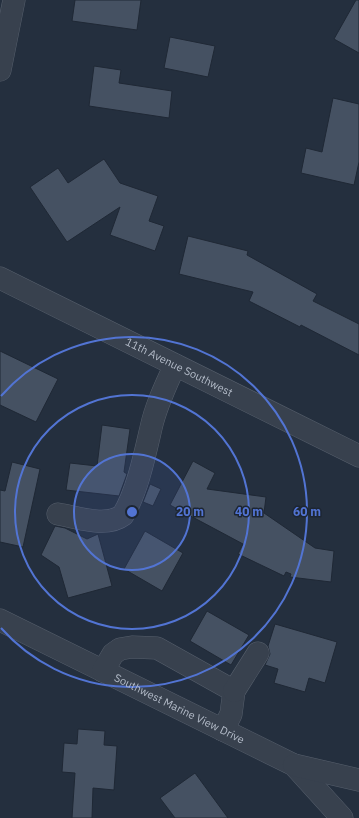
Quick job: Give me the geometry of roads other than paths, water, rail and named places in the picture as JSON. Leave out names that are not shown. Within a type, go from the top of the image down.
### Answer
[{"type":"street","points":[[0,70],[14,0]]},
{"type":"street","name":"11th Avenue Southwest","points":[[0,278],[359,456]]},
{"type":"street","points":[[58,514],[103,521],[112,520],[122,515],[147,450],[151,428],[160,399],[175,365]]},
{"type":"street","name":"Southwest Marine View Drive","points":[[0,620],[294,765],[342,818]]},
{"type":"street","points":[[103,671],[113,654],[120,649],[132,646],[157,648],[234,691]]},
{"type":"street","points":[[223,730],[230,714],[234,691],[258,653]]},
{"type":"street","points":[[294,765],[359,780]]}]
